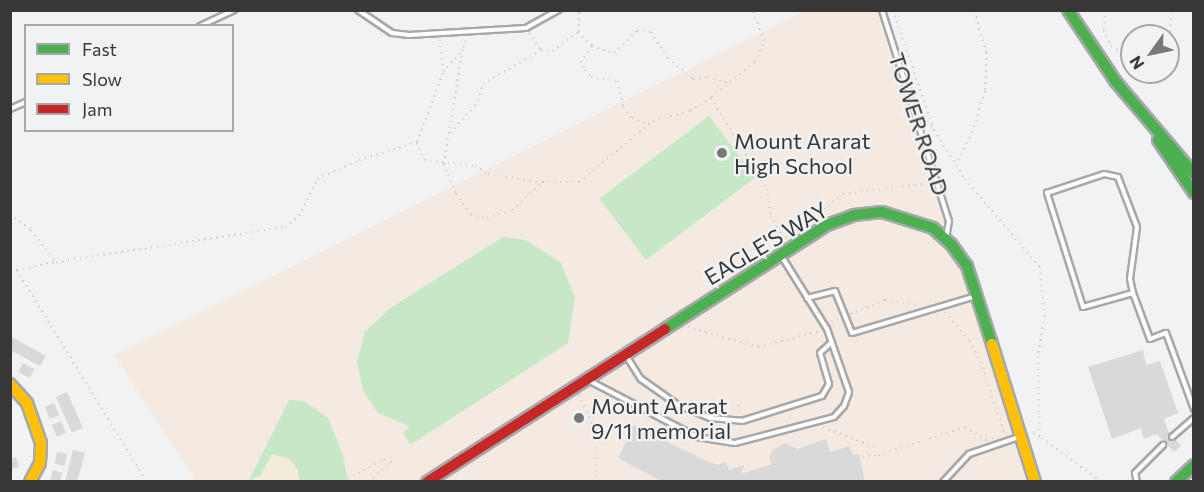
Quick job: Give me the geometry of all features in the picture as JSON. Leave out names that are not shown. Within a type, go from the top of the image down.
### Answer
[{"type":"main road","points":[[1068,10],[1154,133],[1166,158],[1194,193]]},
{"type":"main road","points":[[1154,133],[1194,174]]},
{"type":"main road","name":"EAGLE'S WAY","points":[[427,482],[588,379],[785,247],[840,219],[867,212],[913,219],[945,238],[967,266],[1015,435],[1035,482]]},
{"type":"main road","points":[[10,384],[27,403],[41,442],[40,463],[30,482]]},
{"type":"main road","points":[[1176,482],[1194,465]]},
{"type":"lane","points":[[205,24],[235,10]]},
{"type":"lane","points":[[358,10],[392,33],[439,35],[467,35],[526,28],[559,10]]},
{"type":"lane","name":"TOWER ROAD","points":[[882,10],[949,220],[945,238]]},
{"type":"lane","points":[[10,109],[24,103]]},
{"type":"lane","points":[[1133,293],[1083,307],[1047,192],[1104,174],[1118,177],[1137,226],[1130,279],[1133,293],[1150,339],[1166,333],[1194,409]]},
{"type":"lane","points":[[588,379],[697,436],[735,442],[834,417],[844,406],[849,392],[827,329],[807,298],[785,247]]},
{"type":"lane","points":[[807,298],[835,291],[852,333],[977,296]]},
{"type":"lane","points":[[624,354],[641,379],[678,405],[710,418],[742,422],[822,396],[829,384],[820,353],[832,342]]},
{"type":"lane","points":[[1172,437],[1194,418]]},
{"type":"lane","points":[[942,482],[969,454],[1015,435]]},
{"type":"lane","points":[[1137,482],[1135,473],[1163,446]]},
{"type":"path","points":[[579,10],[578,32],[592,46],[614,53],[637,31],[651,32],[668,58],[693,79],[708,77],[729,83]]},
{"type":"path","points":[[463,50],[443,72],[417,142],[424,160],[475,166],[488,174],[542,182],[579,182],[648,125],[690,111],[711,98],[755,62],[764,41],[752,10]]},
{"type":"path","points":[[893,10],[934,130],[957,161],[965,179],[1040,267],[1045,316],[1038,357],[1040,437]]},
{"type":"path","points":[[957,161],[972,133],[985,90],[986,53],[974,10]]},
{"type":"path","points":[[1106,10],[1104,30],[1111,46],[1120,52]]},
{"type":"path","points":[[526,28],[541,50]]},
{"type":"path","points":[[449,133],[475,106],[483,84],[541,50],[552,51],[578,32]]},
{"type":"path","points":[[439,35],[443,72]]},
{"type":"path","points":[[467,35],[444,164],[456,194],[471,215],[487,218],[512,210],[542,182]]},
{"type":"path","points":[[592,46],[581,61],[585,70],[591,76],[618,81],[624,107],[632,118],[648,125]]},
{"type":"path","points":[[711,98],[767,189],[771,216],[785,247],[843,194],[937,182]]},
{"type":"path","points":[[10,270],[285,227],[299,216],[317,179],[359,160],[417,142]]},
{"type":"path","points":[[10,214],[31,230],[56,262]]},
{"type":"path","points":[[16,270],[147,482]]},
{"type":"path","points":[[681,327],[701,328],[758,347],[827,329],[833,320],[885,300],[928,303]]},
{"type":"path","points":[[944,306],[947,317],[970,341],[981,362],[1005,435]]},
{"type":"path","points":[[578,395],[597,434],[596,482]]},
{"type":"path","points":[[823,427],[874,447]]},
{"type":"path","points":[[862,456],[878,455],[965,427],[986,440],[1005,435],[1040,437],[1102,482]]},
{"type":"path","points":[[348,479],[384,459],[390,463]]},
{"type":"path","points":[[368,482],[393,460]]},
{"type":"shaded area","name":"Mount Ararat High School","points":[[805,11],[880,11],[1027,481],[196,481],[114,355]]},
{"type":"green space","points":[[709,116],[755,177],[646,260],[600,198]]},
{"type":"green space","points":[[503,237],[526,240],[561,263],[575,298],[568,343],[410,445],[403,432],[409,428],[407,425],[378,413],[363,391],[357,362],[365,332],[390,308]]},
{"type":"green space","points":[[289,400],[304,401],[328,418],[343,455],[348,481],[248,482]]},
{"type":"sand","points":[[272,454],[290,459],[298,470],[299,481],[247,481],[260,476]]},
{"type":"building","points":[[10,336],[46,356],[40,366],[10,350]]},
{"type":"building","points":[[1143,350],[1146,365],[1160,361],[1178,413],[1164,419],[1168,431],[1181,446],[1174,452],[1157,434],[1144,439],[1141,428],[1112,439],[1088,367]]},
{"type":"building","points":[[23,363],[34,369],[30,378],[18,372]]},
{"type":"building","points":[[67,392],[83,428],[72,433],[56,397]]},
{"type":"building","points":[[54,403],[59,415],[50,419],[45,407]]},
{"type":"building","points":[[61,421],[66,433],[57,437],[52,425]]},
{"type":"building","points":[[634,425],[704,460],[717,465],[726,462],[729,470],[744,465],[741,474],[772,464],[769,457],[773,450],[785,443],[797,449],[826,439],[830,452],[849,446],[853,455],[859,454],[865,482],[663,482],[618,458]]},
{"type":"building","points":[[73,450],[85,453],[77,482],[65,482]]},
{"type":"building","points":[[57,452],[67,454],[65,466],[55,464]]},
{"type":"building","points":[[16,457],[19,467],[10,470],[10,459]]},
{"type":"building","points":[[53,470],[62,473],[60,482],[50,482]]},
{"type":"traffic: fast","points":[[1068,10],[1116,82],[1194,174]]},
{"type":"traffic: fast","points":[[1158,140],[1194,193]]},
{"type":"traffic: fast","points":[[665,329],[827,225],[854,215],[882,212],[933,228],[951,244],[967,266],[992,344]]},
{"type":"traffic: fast","points":[[1176,482],[1194,465]]},
{"type":"traffic: slow","points":[[992,344],[1035,482]]},
{"type":"traffic: slow","points":[[10,384],[27,403],[41,443],[40,463],[30,482]]},
{"type":"traffic: jam","points":[[427,482],[665,329]]},
{"type":"place","name":"Mount Ararat High School","points":[[722,153]]},
{"type":"place","name":"Mount Ararat 9/11 memorial","points":[[579,418]]}]
